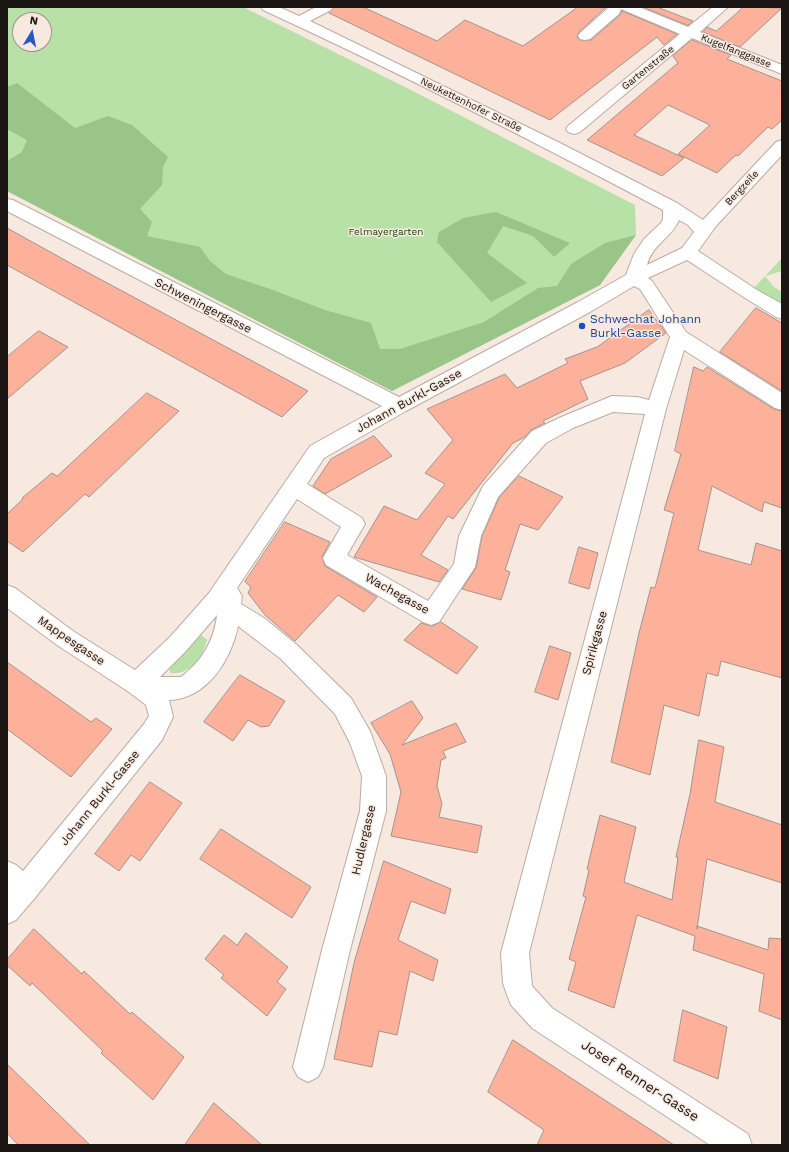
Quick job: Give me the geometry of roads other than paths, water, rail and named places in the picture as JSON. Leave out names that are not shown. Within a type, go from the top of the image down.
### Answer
[{"type":"street","name":"Neukettenhofer Straße","points":[[268,7],[300,21],[554,146],[671,207],[694,221],[704,232]]},
{"type":"street","points":[[300,21],[326,7]]},
{"type":"street","points":[[585,36],[614,11],[615,7]]},
{"type":"street","name":"Kugelfanggasse","points":[[627,7],[782,70]]},
{"type":"street","name":"Gartenstraße","points":[[574,129],[721,7]]},
{"type":"street","name":"Bergzeile","points":[[704,232],[710,222],[782,145]]},
{"type":"street","name":"Schweningergasse","points":[[7,204],[399,406]]},
{"type":"street","points":[[671,207],[671,219],[668,226],[660,233],[640,258],[634,278],[646,285],[679,336],[782,403]]},
{"type":"street","points":[[704,232],[688,252],[751,294],[782,312]]},
{"type":"street","name":"Johann Burkl-Gasse","points":[[137,684],[164,688],[187,686],[208,667],[224,640],[223,604],[233,577],[317,452],[399,406],[584,307],[634,278],[688,252]]},
{"type":"street","name":"Spirikgasse","points":[[542,1018],[521,995],[517,983],[515,953],[656,409],[679,336]]},
{"type":"street","name":"Wachegasse","points":[[294,487],[354,524],[334,558],[431,615],[464,567],[470,536],[490,492],[539,437],[566,423],[612,404],[637,405],[656,409]]},
{"type":"street","name":"Mappesgasse","points":[[7,596],[65,638],[137,684]]},
{"type":"street","points":[[137,684],[178,644],[223,604]]},
{"type":"street","name":"Hudlergasse","points":[[223,604],[256,625],[290,652],[343,706],[361,739],[374,776],[373,811],[336,950],[308,1067]]},
{"type":"street","name":"Johann Burkl-Gasse","points":[[7,910],[16,882],[153,732],[161,717],[157,699],[137,684]]},
{"type":"street","name":"Josef Renner-Gasse","points":[[542,1018],[737,1145]]},
{"type":"place","name":"Schwechat Johann Burkl-Gasse","points":[[582,326]]},
{"type":"park label","name":"Felmayergarten","points":[[386,232]]}]
